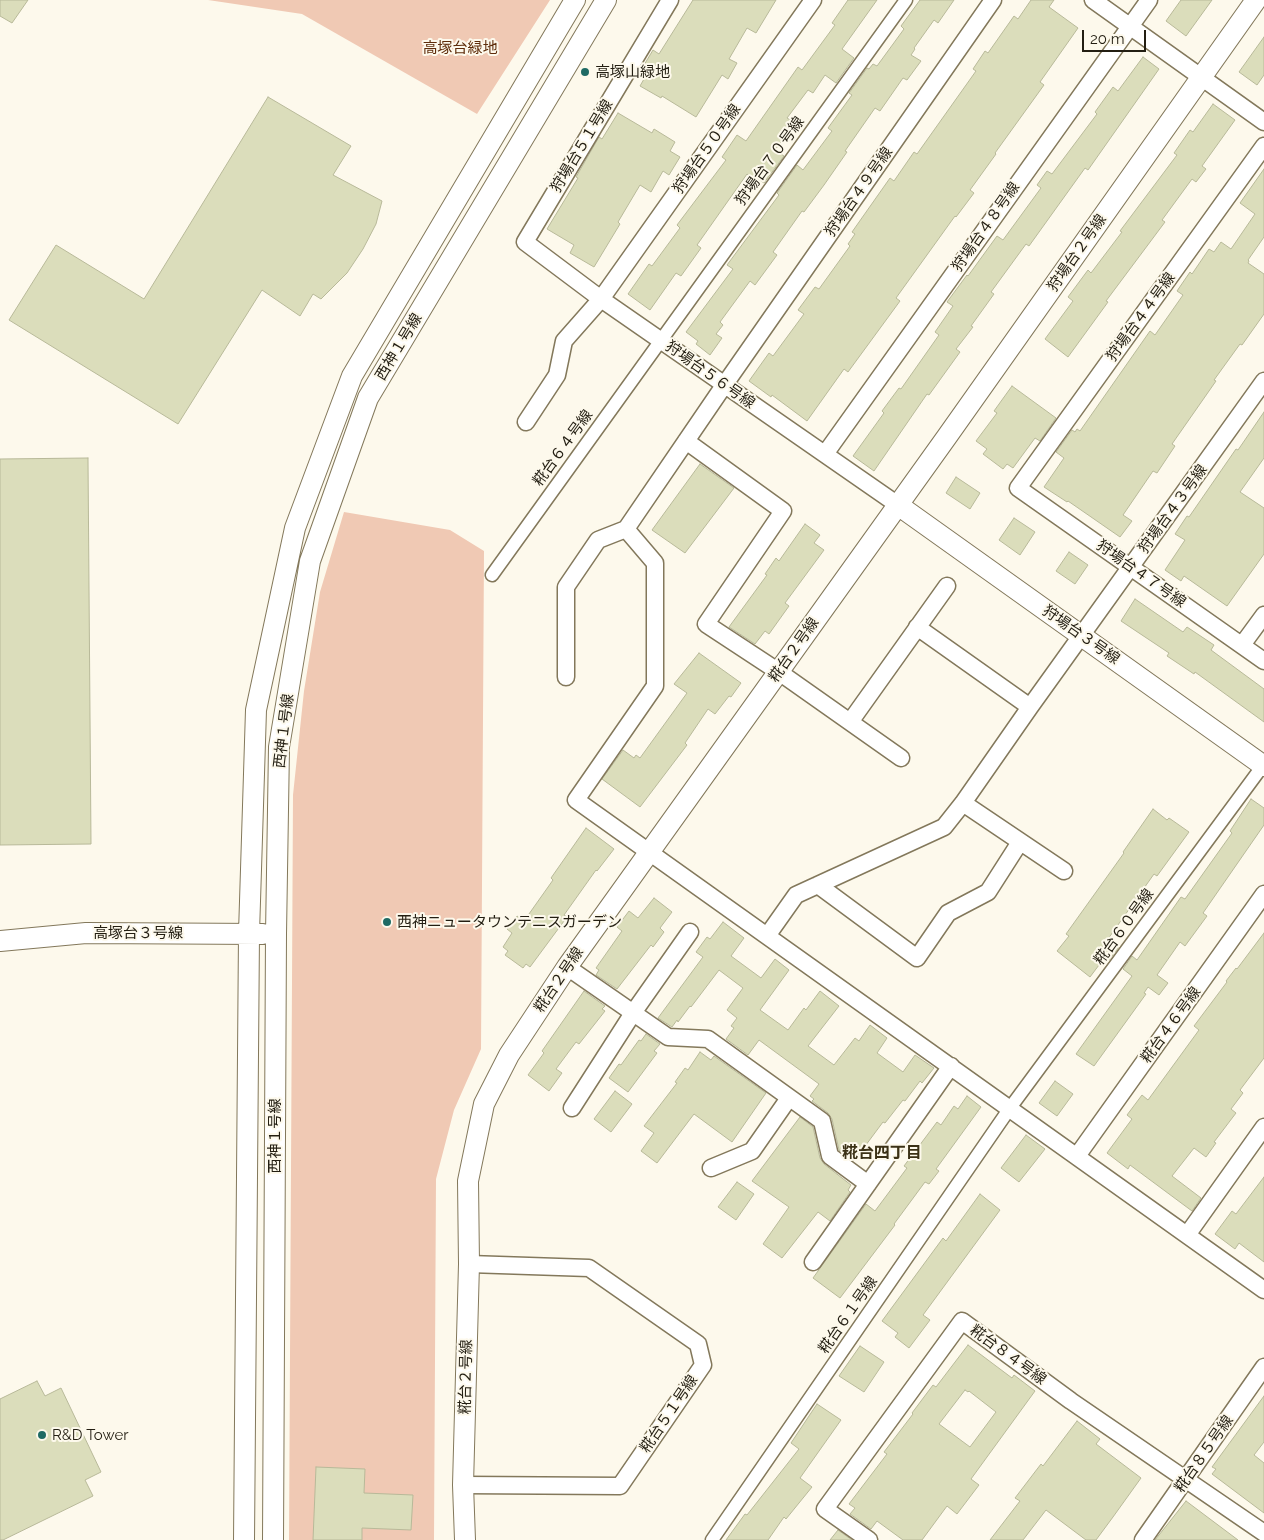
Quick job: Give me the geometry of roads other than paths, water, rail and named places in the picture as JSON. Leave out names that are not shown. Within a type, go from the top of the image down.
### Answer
[{"type":"street","name":"西神１号線","points":[[244,1540],[249,933],[256,710],[295,528],[352,376],[576,0]]},
{"type":"street","name":"西神１号線","points":[[273,1540],[276,934],[279,747],[310,561],[368,398],[606,0]]},
{"type":"street","name":"狩場台５１号線","points":[[525,242],[670,0]]},
{"type":"street","name":"狩場台５０号線","points":[[526,422],[557,375],[564,341],[601,299],[813,0]]},
{"type":"street","name":"狩場台７０号線","points":[[661,341],[906,0]]},
{"type":"street","name":"狩場台４９号線","points":[[626,529],[993,0]]},
{"type":"street","points":[[1093,0],[1264,122]]},
{"type":"street","name":"狩場台４８号線","points":[[825,454],[1148,0]]},
{"type":"street","name":"狩場台２号線","points":[[898,505],[1256,0]]},
{"type":"street","name":"狩場台４４号線","points":[[1018,488],[1264,146]]},
{"type":"street","name":"狩場台５６号線","points":[[525,242],[601,299],[898,505]]},
{"type":"street","name":"糀台６４号線","points":[[492,575],[661,341]]},
{"type":"street","name":"狩場台４３号線","points":[[767,936],[796,895],[944,827],[1264,381]]},
{"type":"street","points":[[686,441],[783,511],[706,624],[779,672],[901,758]]},
{"type":"street","name":"狩場台４７号線","points":[[1018,488],[1264,661]]},
{"type":"street","name":"狩場台３号線","points":[[898,505],[1264,765]]},
{"type":"street","name":"糀台２号線","points":[[465,1540],[463,1485],[469,1264],[468,1181],[484,1104],[509,1055],[567,967],[898,505]]},
{"type":"street","points":[[566,677],[566,587],[598,540],[626,529],[655,564],[655,686],[576,800],[1264,1290]]},
{"type":"street","points":[[850,722],[947,586]]},
{"type":"street","points":[[1242,645],[1264,615]]},
{"type":"street","points":[[917,627],[1030,707]]},
{"type":"street","name":"糀台６０号線","points":[[1010,1108],[1264,765]]},
{"type":"street","points":[[963,803],[1064,871]]},
{"type":"street","points":[[818,885],[917,958],[948,914],[988,892],[1020,842]]},
{"type":"street","name":"糀台４６号線","points":[[1077,1156],[1264,894]]},
{"type":"street","points":[[572,1108],[632,1013],[690,932]]},
{"type":"street","name":"高塚台３号線","points":[[0,941],[86,933],[276,934]]},
{"type":"street","points":[[567,967],[668,1037],[708,1039],[822,1121],[830,1156],[868,1184]]},
{"type":"street","points":[[812,1262],[951,1066]]},
{"type":"street","points":[[711,1168],[752,1151],[789,1098]]},
{"type":"street","name":"糀台６１号線","points":[[712,1540],[1010,1108]]},
{"type":"street","points":[[1187,1235],[1264,1128]]},
{"type":"street","name":"糀台５１号線","points":[[463,1485],[620,1486],[703,1365],[698,1344],[589,1268],[469,1264]]},
{"type":"street","name":"糀台８４号線","points":[[868,1540],[826,1509],[962,1321],[1071,1401],[1187,1478],[1264,1533]]},
{"type":"street","name":"糀台８５号線","points":[[1143,1540],[1264,1367]]},
{"type":"place","name":"高塚山緑地","points":[[585,72]]},
{"type":"place","name":"西神ニュータウンテニスガーデン","points":[[387,922]]},
{"type":"place","name":"R&D Tower","points":[[42,1435]]},
{"type":"district","name":"糀台四丁目","points":[[882,1153]]},
{"type":"park label","name":"高塚台緑地","points":[[460,48]]}]
